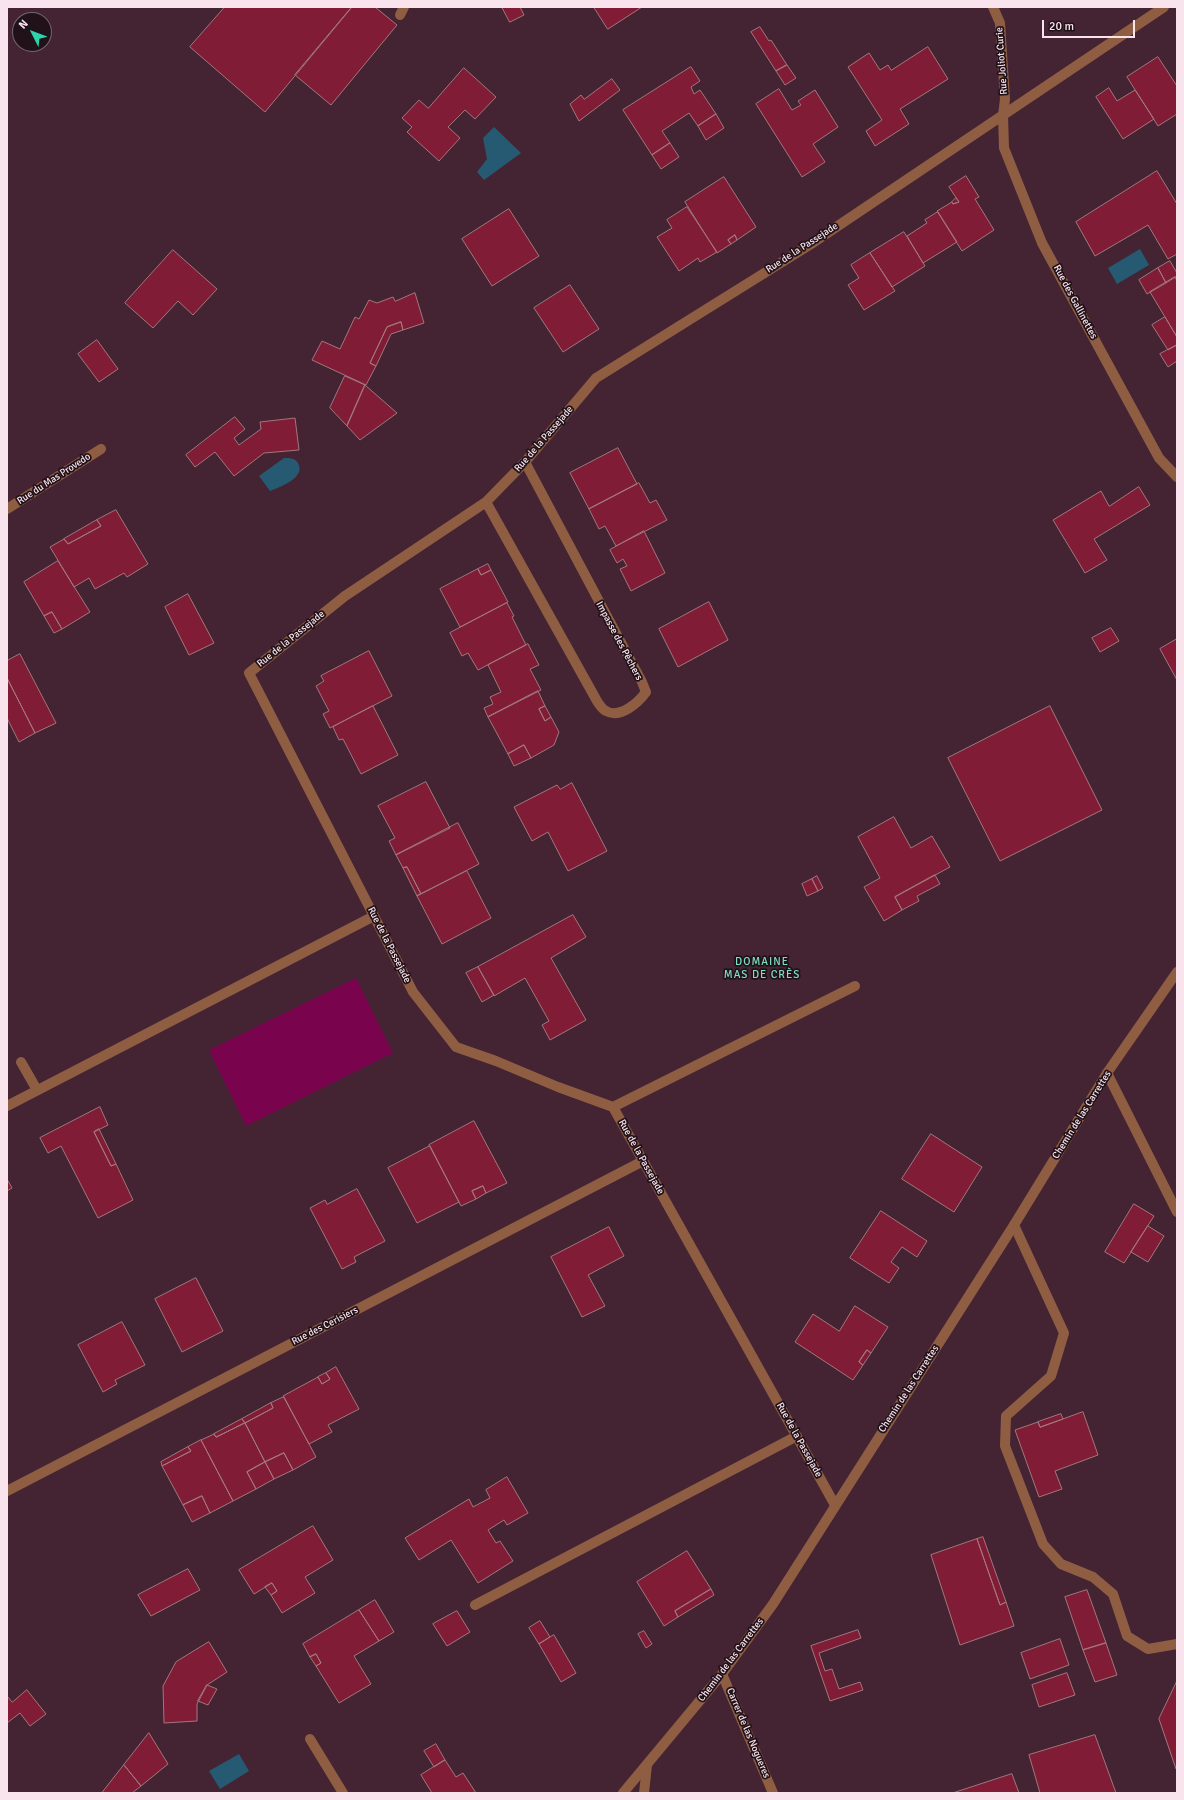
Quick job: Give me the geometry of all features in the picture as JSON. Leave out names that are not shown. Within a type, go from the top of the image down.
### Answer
[{"type":"street","name":"Rue Joliot Curie","points":[[993,7],[1000,23],[1005,99],[1003,115]]},
{"type":"street","name":"Rue de la Passejade","points":[[835,1505],[613,1107],[558,1087],[496,1061],[456,1047],[413,992],[249,673],[345,596],[486,502],[525,462],[596,378],[811,244],[1164,7]]},
{"type":"street","name":"Rue des Gallinettes","points":[[1003,115],[1004,148],[1042,243],[1159,458],[1177,477]]},
{"type":"street","name":"Rue du Mas Provedo","points":[[7,510],[101,449]]},
{"type":"street","name":"Impasse des Pêchers","points":[[486,502],[597,701],[606,711],[617,713],[637,704],[646,692],[642,682],[525,462]]},
{"type":"street","points":[[7,1106],[374,916]]},
{"type":"street","name":"Chemin de las Carrettes","points":[[623,1793],[722,1674],[772,1604],[1014,1225],[1107,1074],[1177,972]]},
{"type":"street","points":[[613,1107],[855,986]]},
{"type":"street","points":[[21,1062],[37,1090]]},
{"type":"street","points":[[1107,1074],[1177,1212]]},
{"type":"street","name":"Rue des Cerisiers","points":[[7,1492],[643,1161]]},
{"type":"street","points":[[1014,1225],[1064,1333],[1051,1376],[1006,1416],[1005,1446],[1043,1544],[1060,1564],[1093,1577],[1113,1594],[1127,1636],[1148,1650],[1177,1644]]},
{"type":"street","points":[[475,1605],[797,1436]]},
{"type":"street","name":"Carrer de las Nogueres","points":[[722,1674],[773,1793]]},
{"type":"street","points":[[310,1739],[344,1793]]},
{"type":"street","points":[[644,1793],[647,1765]]},
{"type":"shaded area","points":[[356,978],[393,1053],[246,1126],[209,1050]]},
{"type":"water","points":[[494,127],[521,153],[484,180],[477,172],[487,159],[483,138]]},
{"type":"water","points":[[1140,249],[1149,265],[1117,284],[1108,268]]},
{"type":"water","points":[[284,458],[297,461],[300,468],[298,473],[291,481],[270,491],[259,476]]},
{"type":"water","points":[[239,1754],[249,1771],[220,1789],[209,1771]]},
{"type":"building","points":[[225,7],[352,7],[265,112],[190,47]]},
{"type":"building","points":[[352,7],[375,7],[397,25],[331,105],[295,75]]},
{"type":"building","points":[[502,7],[520,7],[524,15],[510,22]]},
{"type":"building","points":[[594,7],[642,7],[608,29]]},
{"type":"building","points":[[760,27],[769,41],[771,40],[787,65],[776,71],[751,32]]},
{"type":"building","points":[[928,47],[948,79],[900,109],[909,124],[875,146],[866,131],[882,120],[848,67],[869,53],[880,70],[888,65],[891,70]]},
{"type":"building","points":[[1158,57],[1177,86],[1177,114],[1158,126],[1127,77]]},
{"type":"building","points":[[787,65],[796,78],[785,85],[776,71]]},
{"type":"building","points":[[691,67],[700,81],[691,87],[694,94],[700,90],[716,114],[698,126],[689,113],[662,131],[670,143],[652,155],[623,110]]},
{"type":"building","points":[[464,68],[496,97],[475,119],[465,110],[448,127],[460,138],[439,161],[407,132],[412,127],[402,118],[419,100],[428,108]]},
{"type":"building","points":[[612,79],[620,90],[579,121],[570,104],[581,95],[584,99]]},
{"type":"building","points":[[1109,88],[1117,101],[1135,90],[1154,119],[1123,139],[1096,97]]},
{"type":"building","points":[[779,89],[792,110],[801,105],[798,101],[815,90],[838,127],[813,144],[825,162],[802,177],[756,104]]},
{"type":"building","points":[[716,114],[724,128],[706,140],[698,126]]},
{"type":"building","points":[[670,143],[679,157],[661,169],[652,155]]},
{"type":"building","points":[[1157,171],[1177,204],[1177,254],[1168,259],[1148,225],[1095,256],[1076,222]]},
{"type":"building","points":[[966,176],[979,197],[975,199],[994,230],[962,251],[937,211],[952,202],[953,204],[959,202],[949,187]]},
{"type":"building","points":[[724,177],[756,227],[737,240],[735,235],[728,240],[731,244],[717,253],[685,202]]},
{"type":"building","points":[[956,198],[959,202],[953,204],[952,202]]},
{"type":"building","points":[[687,207],[717,252],[700,262],[698,258],[679,271],[657,237],[672,228],[667,220]]},
{"type":"building","points":[[509,209],[539,256],[492,286],[462,239]]},
{"type":"building","points":[[938,212],[957,242],[923,263],[907,236],[927,223],[925,220]]},
{"type":"building","points":[[904,232],[925,266],[892,287],[870,253]]},
{"type":"building","points":[[735,235],[737,240],[731,244],[728,240]]},
{"type":"building","points":[[173,250],[217,289],[193,315],[178,301],[153,328],[125,303]]},
{"type":"building","points":[[870,253],[895,291],[864,310],[848,285],[859,278],[851,265]]},
{"type":"building","points":[[1170,261],[1177,273],[1177,276],[1166,283],[1158,268]]},
{"type":"building","points":[[1158,268],[1166,283],[1147,294],[1139,280]]},
{"type":"building","points":[[1175,277],[1177,281],[1177,337],[1150,292]]},
{"type":"building","points":[[570,285],[599,329],[563,352],[534,308]]},
{"type":"building","points":[[415,293],[424,323],[403,330],[401,322],[387,327],[370,363],[376,366],[366,385],[312,360],[322,341],[340,349],[355,317],[359,319],[369,300],[377,303],[393,297],[395,301]]},
{"type":"building","points":[[1165,317],[1177,337],[1177,345],[1168,350],[1152,325]]},
{"type":"building","points":[[401,322],[403,330],[391,334],[376,366],[370,363],[387,327]]},
{"type":"building","points":[[97,340],[118,369],[99,382],[78,354]]},
{"type":"building","points":[[1177,345],[1177,361],[1168,367],[1160,354]]},
{"type":"building","points":[[345,376],[365,385],[347,426],[330,408]]},
{"type":"building","points":[[365,385],[397,413],[360,440],[347,426]]},
{"type":"building","points":[[235,417],[245,429],[234,438],[239,445],[261,429],[260,422],[295,418],[299,450],[264,453],[234,476],[215,452],[195,467],[186,455]]},
{"type":"building","points":[[618,448],[637,484],[589,509],[570,473]]},
{"type":"building","points":[[639,483],[650,503],[656,500],[667,520],[616,546],[605,526],[599,529],[589,509]]},
{"type":"building","points":[[1139,487],[1150,505],[1094,539],[1107,560],[1085,573],[1053,520],[1101,491],[1109,506]]},
{"type":"building","points":[[116,510],[148,564],[127,577],[124,573],[95,589],[89,578],[74,587],[50,547],[64,539],[68,544],[101,526],[97,520]]},
{"type":"building","points":[[97,520],[101,526],[68,544],[64,539]]},
{"type":"building","points":[[644,531],[665,573],[631,591],[620,569],[627,566],[623,559],[617,563],[610,550]]},
{"type":"building","points":[[58,561],[90,612],[62,629],[52,612],[44,616],[24,582]]},
{"type":"building","points":[[488,564],[491,570],[481,575],[478,569]]},
{"type":"building","points":[[478,569],[481,575],[491,570],[508,602],[460,627],[440,589]]},
{"type":"building","points":[[188,594],[214,643],[189,655],[165,607]]},
{"type":"building","points":[[709,602],[728,640],[678,667],[659,629]]},
{"type":"building","points":[[507,603],[514,616],[512,617],[526,645],[478,670],[468,653],[462,656],[450,633]]},
{"type":"building","points":[[52,612],[62,629],[54,633],[44,616]]},
{"type":"building","points":[[1111,628],[1119,641],[1100,652],[1092,638]]},
{"type":"building","points":[[1177,639],[1177,680],[1160,649]]},
{"type":"building","points":[[528,644],[539,665],[530,669],[541,690],[488,717],[484,708],[493,704],[490,697],[501,692],[488,665]]},
{"type":"building","points":[[369,651],[392,696],[330,728],[323,714],[329,711],[316,686],[324,681],[321,676]]},
{"type":"building","points":[[20,654],[56,723],[35,733],[7,678],[7,661]]},
{"type":"building","points":[[7,678],[35,733],[19,742],[7,718]]},
{"type":"building","points":[[538,691],[545,706],[539,709],[545,721],[551,717],[559,732],[554,745],[531,758],[524,745],[508,754],[488,717]]},
{"type":"building","points":[[373,706],[398,755],[361,774],[343,739],[339,740],[333,727]]},
{"type":"building","points":[[545,706],[551,717],[545,721],[539,709]]},
{"type":"building","points":[[1050,706],[1102,810],[1000,861],[948,758]]},
{"type":"building","points":[[524,745],[531,758],[514,766],[508,754]]},
{"type":"building","points":[[426,782],[450,828],[396,855],[389,841],[395,838],[378,806]]},
{"type":"building","points":[[572,783],[607,851],[568,871],[548,832],[532,841],[514,807],[557,785],[560,789]]},
{"type":"building","points":[[894,817],[911,848],[932,836],[950,867],[895,897],[902,910],[884,921],[864,887],[880,878],[858,837]]},
{"type":"building","points":[[458,823],[479,864],[421,894],[407,867],[403,868],[396,855]]},
{"type":"building","points":[[407,867],[421,894],[417,896],[403,868]]},
{"type":"building","points":[[467,871],[491,918],[442,944],[417,896]]},
{"type":"building","points":[[935,875],[940,884],[917,896],[919,901],[902,910],[895,897]]},
{"type":"building","points":[[817,876],[823,888],[818,891],[812,879]]},
{"type":"building","points":[[812,879],[818,891],[807,896],[802,884]]},
{"type":"building","points":[[573,915],[586,937],[551,958],[586,1020],[550,1040],[542,1025],[549,1021],[525,978],[494,996],[478,967]]},
{"type":"building","points":[[478,967],[494,995],[482,1002],[466,973]]},
{"type":"building","points":[[100,1107],[108,1125],[94,1132],[111,1166],[116,1164],[133,1200],[98,1218],[61,1146],[48,1153],[40,1138]]},
{"type":"building","points":[[474,1121],[507,1183],[486,1193],[483,1186],[472,1191],[476,1199],[461,1206],[429,1145]]},
{"type":"building","points":[[99,1129],[116,1164],[111,1166],[94,1132]]},
{"type":"building","points":[[931,1134],[982,1167],[954,1212],[902,1179]]},
{"type":"building","points":[[430,1146],[459,1202],[417,1223],[388,1168]]},
{"type":"building","points":[[7,1179],[12,1188],[7,1191]]},
{"type":"building","points":[[483,1186],[486,1193],[476,1199],[472,1191]]},
{"type":"building","points":[[357,1189],[385,1241],[354,1257],[356,1262],[342,1269],[310,1208],[325,1200],[327,1204]]},
{"type":"building","points":[[1134,1204],[1154,1216],[1124,1263],[1105,1252]]},
{"type":"building","points":[[881,1211],[927,1241],[917,1257],[902,1247],[891,1262],[899,1268],[889,1283],[850,1258]]},
{"type":"building","points":[[1148,1226],[1164,1236],[1148,1262],[1131,1252]]},
{"type":"building","points":[[609,1227],[624,1256],[588,1275],[605,1306],[582,1317],[551,1257]]},
{"type":"building","points":[[196,1278],[223,1331],[182,1352],[155,1299]]},
{"type":"building","points":[[855,1306],[888,1327],[871,1353],[867,1350],[859,1362],[863,1365],[853,1380],[795,1342],[813,1314],[839,1331]]},
{"type":"building","points":[[122,1322],[145,1365],[115,1380],[117,1384],[103,1392],[78,1345]]},
{"type":"building","points":[[867,1350],[871,1353],[863,1365],[859,1362]]},
{"type":"building","points":[[336,1367],[359,1409],[328,1425],[332,1432],[309,1444],[283,1396],[318,1377],[322,1384],[330,1379],[326,1373]]},
{"type":"building","points":[[326,1373],[330,1379],[322,1384],[318,1377]]},
{"type":"building","points":[[284,1397],[316,1457],[293,1470],[284,1453],[265,1462],[245,1423],[273,1408],[271,1403]]},
{"type":"building","points":[[271,1403],[273,1408],[245,1423],[242,1419]]},
{"type":"building","points":[[1083,1412],[1098,1455],[1055,1471],[1062,1489],[1039,1497],[1015,1430],[1038,1422],[1040,1427]]},
{"type":"building","points":[[1061,1414],[1063,1419],[1040,1427],[1038,1422]]},
{"type":"building","points":[[242,1419],[245,1423],[216,1437],[214,1434]]},
{"type":"building","points":[[245,1423],[265,1462],[247,1472],[256,1489],[233,1501],[201,1440],[214,1434],[216,1437]]},
{"type":"building","points":[[201,1440],[233,1501],[210,1513],[202,1496],[183,1505],[162,1466],[191,1451],[188,1447]]},
{"type":"building","points":[[188,1447],[191,1451],[162,1466],[161,1462]]},
{"type":"building","points":[[284,1453],[293,1470],[274,1479],[265,1462]]},
{"type":"building","points":[[265,1462],[274,1479],[256,1489],[247,1472]]},
{"type":"building","points":[[507,1477],[528,1513],[507,1525],[504,1520],[488,1530],[496,1543],[500,1541],[513,1561],[478,1583],[451,1540],[419,1560],[405,1538],[469,1499],[473,1507],[490,1498],[486,1490]]},
{"type":"building","points":[[202,1496],[210,1513],[192,1522],[183,1505]]},
{"type":"building","points":[[313,1526],[333,1560],[305,1577],[315,1593],[282,1613],[271,1595],[277,1591],[272,1583],[254,1594],[239,1570]]},
{"type":"building","points":[[983,1537],[1006,1602],[1000,1605],[977,1539]]},
{"type":"building","points":[[977,1539],[1000,1605],[1006,1602],[1014,1626],[960,1645],[931,1555]]},
{"type":"building","points":[[687,1551],[711,1589],[675,1611],[678,1617],[664,1626],[637,1582]]},
{"type":"building","points":[[188,1569],[200,1590],[151,1616],[138,1595]]},
{"type":"building","points":[[272,1583],[277,1591],[271,1595],[265,1587]]},
{"type":"building","points":[[711,1589],[714,1595],[678,1617],[675,1611]]},
{"type":"building","points":[[1087,1590],[1106,1643],[1083,1650],[1065,1597]]},
{"type":"building","points":[[375,1600],[394,1632],[379,1641],[359,1610]]},
{"type":"building","points":[[359,1610],[379,1641],[354,1656],[371,1684],[339,1703],[316,1666],[321,1663],[316,1654],[310,1657],[303,1644]]},
{"type":"building","points":[[457,1611],[470,1632],[447,1646],[433,1624]]},
{"type":"building","points":[[540,1621],[550,1637],[539,1644],[529,1628]]},
{"type":"building","points":[[858,1630],[861,1638],[819,1653],[825,1671],[832,1669],[839,1689],[860,1682],[863,1690],[830,1701],[811,1646]]},
{"type":"building","points":[[644,1631],[652,1644],[646,1648],[638,1634]]},
{"type":"building","points":[[554,1635],[576,1673],[561,1682],[539,1644]]},
{"type":"building","points":[[1060,1639],[1069,1665],[1030,1679],[1021,1653]]},
{"type":"building","points":[[209,1642],[227,1672],[207,1685],[197,1704],[197,1721],[164,1723],[163,1686],[176,1662]]},
{"type":"building","points":[[1106,1643],[1117,1675],[1095,1682],[1083,1650]]},
{"type":"building","points":[[316,1654],[321,1663],[316,1666],[310,1657]]},
{"type":"building","points":[[1067,1673],[1075,1695],[1039,1707],[1032,1685]]},
{"type":"building","points":[[1177,1681],[1177,1769],[1176,1769],[1159,1719]]},
{"type":"building","points":[[207,1685],[217,1689],[208,1705],[198,1701]]},
{"type":"building","points":[[27,1690],[46,1714],[30,1726],[20,1713],[7,1723],[7,1696],[12,1702]]},
{"type":"building","points":[[149,1733],[168,1764],[141,1786],[124,1765]]},
{"type":"building","points":[[1095,1735],[1116,1793],[1040,1793],[1029,1755]]},
{"type":"building","points":[[436,1744],[445,1760],[434,1767],[424,1751]]},
{"type":"building","points":[[445,1760],[456,1777],[463,1773],[476,1793],[432,1793],[421,1775]]},
{"type":"building","points":[[124,1765],[141,1786],[132,1793],[102,1793]]},
{"type":"building","points":[[1012,1774],[1019,1793],[953,1793]]},
{"type":"district","name":"DOMAINE MAS DE CRÈS","points":[[762,968]]}]
